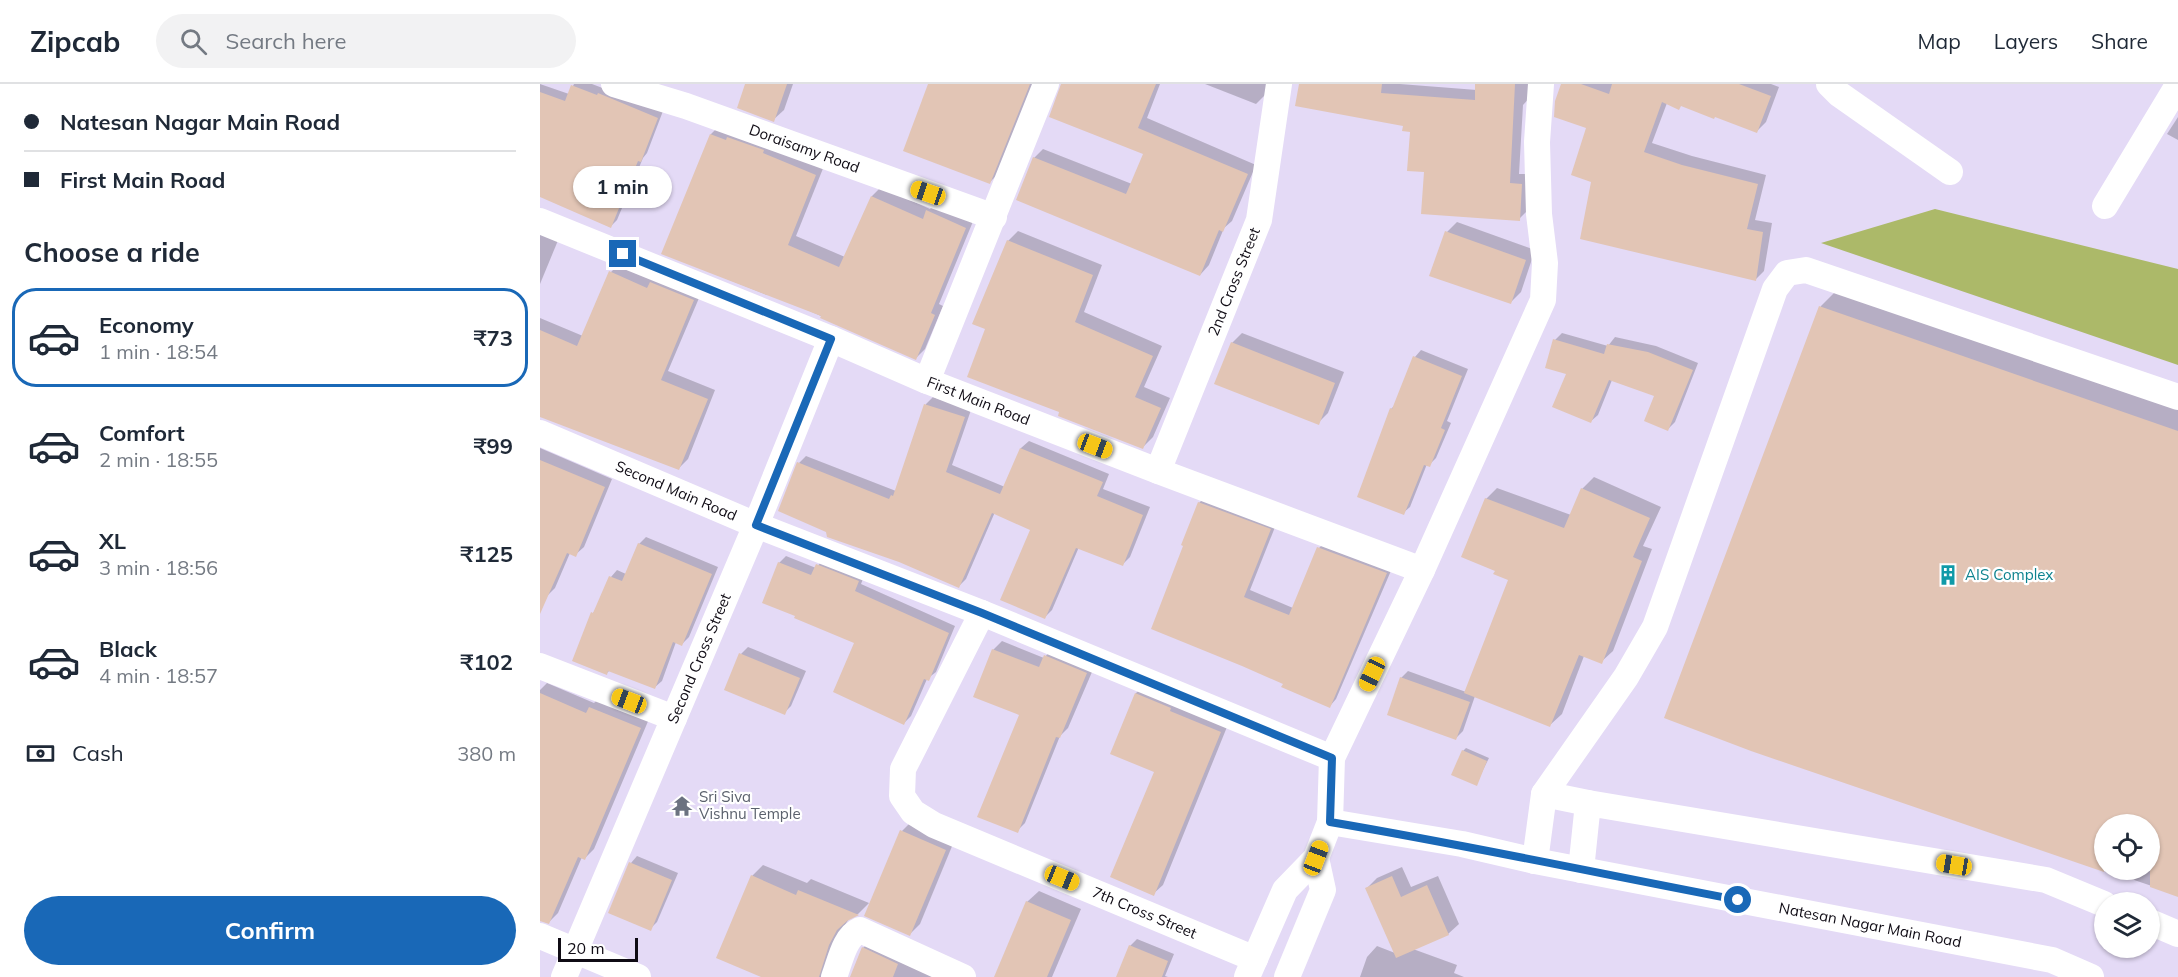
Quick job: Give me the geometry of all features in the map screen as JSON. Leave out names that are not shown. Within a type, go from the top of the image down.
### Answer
[{"type":"street","name":"Doraisamy Road","points":[[614,84],[686,106],[994,217]]},
{"type":"street","points":[[927,381],[1046,84]]},
{"type":"street","name":"2nd Cross Street","points":[[1158,471],[1259,220],[1279,84]]},
{"type":"street","points":[[1251,968],[1285,890],[1316,858],[1330,822],[1332,758],[1422,570],[1543,300],[1545,263],[1539,214],[1537,142],[1541,84]]},
{"type":"street","points":[[1829,84],[1839,94],[1950,172]]},
{"type":"street","points":[[2106,206],[2178,85]]},
{"type":"street","name":"First Main Road","points":[[540,221],[831,339],[927,381],[1422,570]]},
{"type":"street","points":[[1535,861],[1544,794],[1626,677],[1655,627],[1775,289],[1787,273],[1806,270],[2178,397]]},
{"type":"street","name":"Second Cross Street","points":[[564,977],[756,525],[831,339]]},
{"type":"street","name":"Second Main Road","points":[[540,433],[756,525],[982,613],[1332,758]]},
{"type":"street","name":"7th Cross Street","points":[[982,613],[903,769],[902,796],[913,812],[934,825],[1251,968]]},
{"type":"street","points":[[540,666],[674,718]]},
{"type":"street","points":[[1544,794],[2046,880],[2094,900]]},
{"type":"street","points":[[1581,870],[1588,803]]},
{"type":"street","name":"Natesan Nagar Main Road","points":[[1330,822],[1462,844],[1535,861],[2052,960],[2091,977]]},
{"type":"street","points":[[1287,977],[1323,890],[1316,858]]},
{"type":"street","points":[[2160,926],[2178,934]]},
{"type":"street","points":[[834,977],[849,940],[854,933],[860,930],[963,977]]},
{"type":"street","points":[[540,936],[638,977]]},
{"type":"green space","points":[[1935,209],[2178,269],[2178,365],[1821,243]]},
{"type":"building","points":[[745,84],[787,84],[774,122],[737,108]]},
{"type":"building","points":[[928,84],[1030,84],[990,184],[903,151]]},
{"type":"building","points":[[1061,84],[1156,84],[1138,128],[1248,174],[1223,232],[1219,230],[1200,276],[1016,200],[1033,157],[1126,194],[1143,154],[1049,117]]},
{"type":"building","points":[[1299,84],[1382,84],[1381,93],[1475,100],[1475,84],[1515,84],[1510,183],[1522,184],[1520,221],[1421,214],[1424,172],[1407,171],[1410,132],[1402,131],[1403,126],[1295,106]]},
{"type":"building","points":[[1561,84],[1581,84],[1609,94],[1612,84],[1739,84],[1771,96],[1757,133],[1681,106],[1679,110],[1662,102],[1644,152],[1682,165],[1758,184],[1747,229],[1763,232],[1756,281],[1580,239],[1591,182],[1571,175],[1586,128],[1554,117],[1555,101]]},
{"type":"building","points":[[571,85],[597,95],[598,93],[658,118],[611,228],[540,197],[540,92],[565,101]]},
{"type":"building","points":[[710,134],[726,140],[727,137],[764,150],[763,153],[816,175],[788,245],[839,267],[871,196],[923,219],[926,210],[966,228],[931,313],[935,315],[916,360],[820,318],[821,316],[661,254]]},
{"type":"building","points":[[1445,231],[1526,260],[1511,304],[1429,276]]},
{"type":"building","points":[[1007,240],[1093,275],[1075,322],[1153,356],[1135,397],[1161,408],[1143,449],[1058,416],[1059,412],[967,377],[985,329],[972,324]]},
{"type":"building","points":[[609,271],[647,288],[650,282],[694,300],[661,380],[708,399],[679,470],[540,417],[540,330],[577,346]]},
{"type":"building","name":"AIS Complex","points":[[1819,306],[2178,431],[2178,897],[2150,887],[2150,880],[2160,880],[2160,814],[2094,814],[2094,869],[1751,751],[1664,718]]},
{"type":"building","points":[[1553,339],[1604,354],[1607,344],[1648,352],[1693,370],[1668,431],[1644,421],[1654,396],[1609,380],[1591,423],[1552,407],[1566,374],[1545,368]]},
{"type":"building","points":[[1231,342],[1335,383],[1319,425],[1214,384]]},
{"type":"building","points":[[1413,356],[1462,376],[1441,428],[1445,430],[1430,467],[1424,465],[1404,515],[1357,497],[1390,408],[1392,409]]},
{"type":"building","points":[[924,404],[965,417],[946,472],[1000,494],[1020,448],[1103,482],[1097,496],[1143,515],[1123,566],[1076,548],[1045,619],[1000,600],[1030,530],[992,513],[959,588],[899,562],[827,537],[826,532],[778,511],[797,462],[889,499],[891,495],[893,496]]},
{"type":"building","points":[[540,460],[605,487],[576,557],[567,553],[540,614]]},
{"type":"building","points":[[1581,488],[1650,518],[1633,557],[1642,561],[1602,664],[1579,655],[1550,727],[1464,693],[1508,580],[1493,574],[1495,571],[1461,557],[1485,498],[1564,528]]},
{"type":"building","points":[[1198,502],[1271,529],[1244,597],[1289,615],[1317,547],[1387,573],[1330,708],[1281,687],[1283,684],[1151,629]]},
{"type":"building","points":[[638,543],[712,574],[682,646],[673,642],[655,689],[608,671],[607,675],[572,661],[591,612],[593,613],[609,576],[622,581]]},
{"type":"building","points":[[778,562],[811,575],[816,564],[859,581],[855,591],[949,633],[929,681],[924,679],[904,725],[833,692],[854,643],[762,603]]},
{"type":"building","points":[[992,649],[1039,667],[1044,655],[1087,673],[1060,738],[1056,737],[1018,833],[977,817],[1019,715],[973,697]]},
{"type":"building","points":[[739,653],[800,678],[785,715],[724,690]]},
{"type":"building","points":[[1400,677],[1470,702],[1456,740],[1387,715]]},
{"type":"building","points":[[540,693],[586,713],[589,707],[641,728],[585,860],[578,857],[549,924],[540,921]]},
{"type":"building","points":[[1135,693],[1171,708],[1170,711],[1221,732],[1154,896],[1110,877],[1154,772],[1110,754]]},
{"type":"building","points":[[1462,750],[1487,761],[1477,786],[1451,775]]},
{"type":"building","points":[[900,830],[946,850],[910,936],[864,916]]},
{"type":"building","points":[[629,862],[672,880],[651,931],[608,913]]},
{"type":"building","points":[[751,875],[796,895],[798,890],[859,915],[847,921],[837,930],[829,945],[819,977],[761,977],[716,958]]},
{"type":"building","points":[[1392,876],[1401,897],[1427,885],[1449,935],[1396,958],[1365,888]]},
{"type":"building","points":[[1026,901],[1071,920],[1047,977],[994,977]]},
{"type":"building","points":[[1129,945],[1168,961],[1162,977],[1116,977]]},
{"type":"building","points":[[862,947],[898,964],[893,977],[850,977]]},
{"type":"place","name":"AIS Complex","points":[[1948,575]]},
{"type":"place","name":"Sri Siva Vishnu Temple","points":[[682,806]]},
{"type":"route","points":[[623,254],[831,339],[756,525],[982,613],[1332,758],[1330,822],[1462,844],[1535,861],[1738,900]]}]
